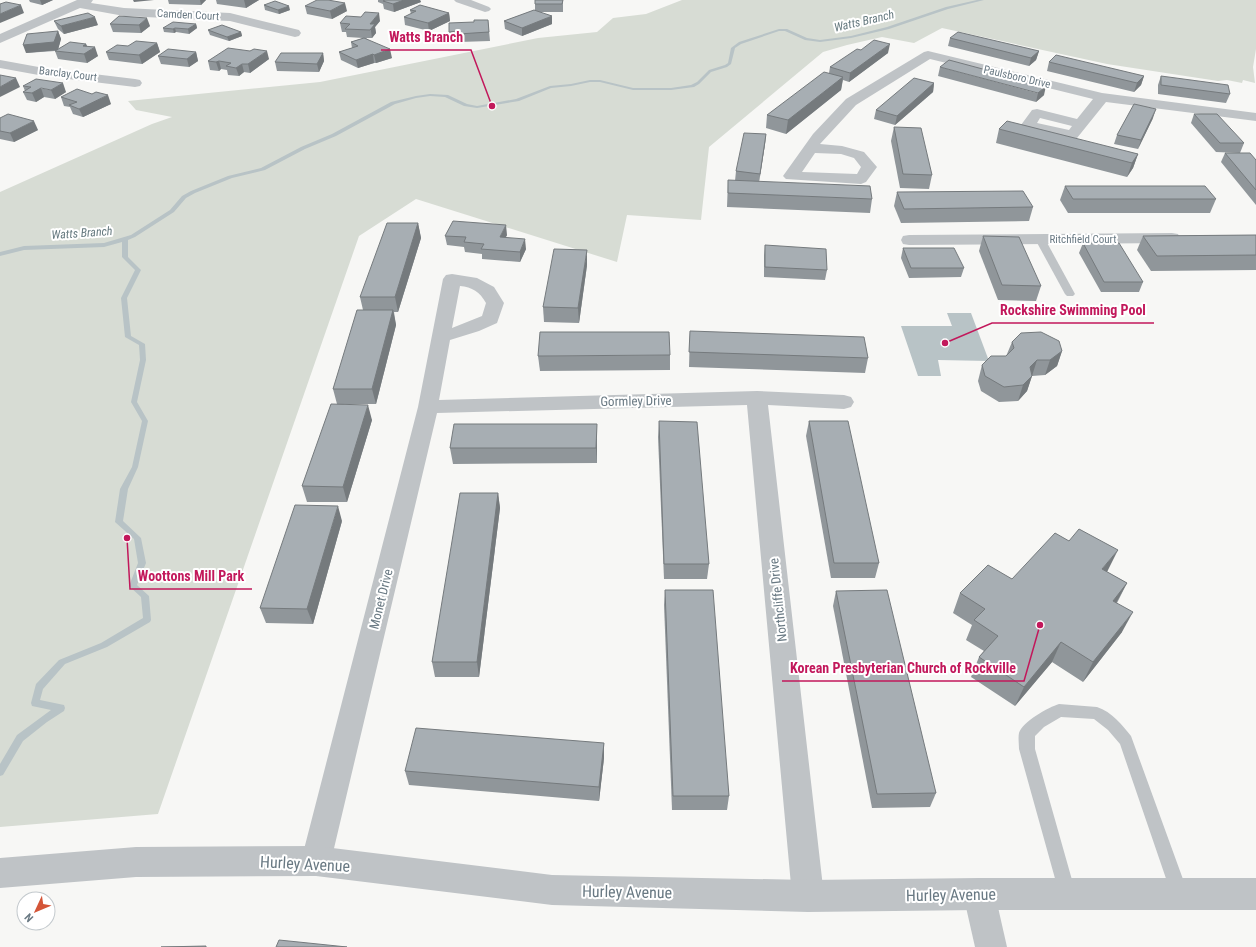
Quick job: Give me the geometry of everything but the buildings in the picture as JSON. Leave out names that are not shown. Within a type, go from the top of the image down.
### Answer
[{"type":"street","points":[[460,0],[485,10]]},
{"type":"street","points":[[0,39],[83,2]]},
{"type":"street","name":"Camden Court","points":[[83,2],[124,12],[230,17],[295,33]]},
{"type":"street","name":"Paulsboro Drive","points":[[810,148],[842,150],[859,155],[869,167],[862,179],[791,176],[810,148],[818,137],[851,102],[928,55],[1102,97],[1255,119]]},
{"type":"street","name":"Barclay Court","points":[[0,64],[44,72],[135,83]]},
{"type":"street","points":[[1081,124],[1102,97]]},
{"type":"street","name":"Ritchfield Court","points":[[909,240],[1184,238]]},
{"type":"street","name":"Monet Drive","points":[[316,861],[428,406],[441,336]]},
{"type":"street","name":"Gormley Drive","points":[[428,406],[758,398],[844,402]]},
{"type":"street","name":"Northcliffe Drive","points":[[758,398],[808,896]]},
{"type":"street","name":"Hurley Avenue","points":[[0,873],[136,862],[316,861],[552,890],[808,896],[978,894],[1256,894]]},
{"type":"street","points":[[978,894],[992,947]]},
{"type":"lane","points":[[1040,239],[1070,294]]},
{"type":"lane","points":[[1067,894],[1027,749],[1027,733],[1039,722],[1059,710],[1097,713],[1113,725],[1126,741],[1180,894]]},
{"type":"shaded area","points":[[682,0],[1256,0],[1256,49],[1253,67],[1255,83],[1243,80],[1242,83],[1227,80],[1218,81],[1107,64],[942,28],[914,43],[882,37],[823,52],[709,147],[701,220],[627,215],[617,262],[416,199],[359,236],[158,814],[0,827],[0,192],[152,124],[172,117],[136,110],[128,101],[320,82],[538,38],[597,32],[613,18],[646,14]]},
{"type":"shaded area","points":[[947,313],[971,313],[989,361],[938,360],[941,376],[918,376],[901,326],[952,326]]},
{"type":"waterway","name":"Watts Branch","points":[[125,239],[133,236],[172,211],[184,197],[193,192],[230,177],[263,169],[303,148],[334,135],[393,103],[430,95],[446,96],[466,105],[477,107],[517,100],[550,87],[590,81],[600,81],[633,89],[671,89],[692,86],[698,83],[710,71],[726,66],[730,63],[733,48],[740,43],[779,30],[786,30],[806,39],[820,41],[851,37],[888,28],[947,8],[982,0]]},
{"type":"waterway","name":"Watts Branch","points":[[0,254],[24,248],[104,245],[125,239]]},
{"type":"waterway","points":[[0,772],[20,738],[61,708],[35,703],[39,687],[62,662],[104,645],[147,620],[145,596],[133,586],[142,563],[137,538],[119,522],[124,489],[135,467],[145,421],[134,402],[143,360],[142,344],[128,337],[124,298],[138,270],[125,257],[125,239]]},
{"type":"place","name":"Watts Branch","points":[[492,106]]},
{"type":"place","name":"Rockshire Swimming Pool","points":[[945,343]]},
{"type":"place","name":"Woottons Mill Park","points":[[127,538]]},
{"type":"place","name":"Korean Presbyterian Church of Rockville","points":[[1040,625]]}]
